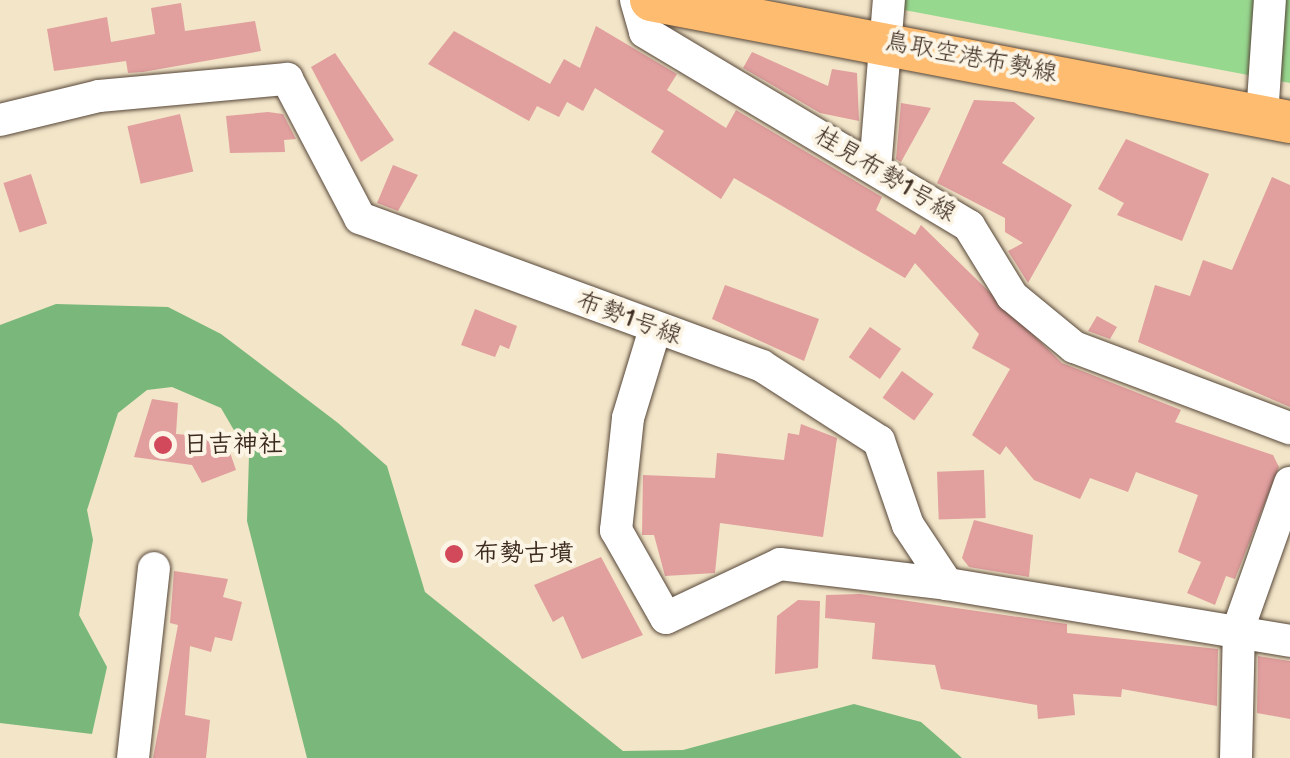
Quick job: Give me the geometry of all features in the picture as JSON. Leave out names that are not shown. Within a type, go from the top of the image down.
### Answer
[{"type":"main road","name":"鳥取空港布勢線","points":[[652,0],[888,20],[1276,119]]},
{"type":"street","name":"桂見布勢1号線","points":[[636,0],[645,32],[970,226],[1012,296],[1074,347],[1290,428]]},
{"type":"street","points":[[1270,0],[1276,119]]},
{"type":"street","points":[[875,169],[888,20]]},
{"type":"street","name":"布勢1号線","points":[[0,120],[99,96],[287,79],[360,218],[806,387],[879,441],[908,525],[947,584]]},
{"type":"street","points":[[654,329],[628,418],[616,530],[666,618],[780,564],[1239,627],[1290,641]]},
{"type":"street","points":[[1236,758],[1239,627],[1290,484]]},
{"type":"street","points":[[133,758],[154,568]]},
{"type":"green space","points":[[899,0],[1290,0],[1290,83],[899,9]]},
{"type":"green space","points":[[56,304],[168,307],[221,334],[338,423],[387,466],[425,592],[623,751],[683,750],[854,704],[921,722],[962,758],[307,758],[247,521],[249,456],[221,408],[172,387],[147,390],[118,413],[87,510],[93,540],[79,615],[107,667],[92,734],[0,723],[0,325]]},
{"type":"building","points":[[181,3],[185,31],[255,21],[261,51],[143,72],[128,73],[126,61],[54,71],[47,29],[107,17],[111,42],[155,34],[151,8]]},
{"type":"building","points":[[596,26],[677,74],[667,90],[726,128],[736,110],[882,197],[876,210],[915,235],[921,225],[1062,363],[1181,410],[1175,422],[1273,455],[1279,467],[1235,579],[1226,576],[1215,605],[1187,593],[1201,562],[1178,552],[1198,495],[1136,472],[1128,492],[1090,478],[1080,499],[1034,480],[1006,446],[1000,455],[972,435],[1010,369],[972,348],[979,334],[915,263],[905,278],[734,178],[721,199],[651,152],[664,131],[595,88],[583,111],[567,102],[559,117],[537,106],[529,121],[428,64],[454,31],[550,84],[564,59],[580,68]]},
{"type":"building","points":[[752,52],[828,86],[832,69],[857,73],[859,121],[820,113],[743,68]]},
{"type":"building","points":[[335,53],[394,140],[361,162],[311,67]]},
{"type":"building","points":[[974,100],[1014,102],[1035,118],[1002,163],[1072,205],[1028,283],[1008,251],[1023,243],[1005,232],[1005,218],[937,183]]},
{"type":"building","points":[[901,103],[931,108],[901,162],[896,159]]},
{"type":"building","points":[[180,114],[193,171],[141,184],[127,126]]},
{"type":"building","points":[[283,114],[296,139],[284,140],[285,152],[230,153],[226,116]]},
{"type":"building","points":[[1126,139],[1209,174],[1182,241],[1117,215],[1124,203],[1098,189]]},
{"type":"building","points":[[393,165],[418,175],[398,211],[377,203]]},
{"type":"building","points":[[31,174],[47,223],[19,232],[3,183]]},
{"type":"building","points":[[1272,177],[1290,185],[1290,407],[1138,342],[1155,285],[1190,296],[1203,260],[1232,270]]},
{"type":"building","points":[[725,285],[819,319],[804,361],[712,319]]},
{"type":"building","points":[[475,309],[517,326],[509,349],[500,345],[495,357],[461,345]]},
{"type":"building","points":[[1097,316],[1117,327],[1110,339],[1088,331]]},
{"type":"building","points":[[870,327],[901,349],[880,379],[849,357]]},
{"type":"building","points":[[902,371],[934,394],[914,421],[883,398]]},
{"type":"building","points":[[152,399],[178,403],[176,434],[225,438],[236,470],[202,483],[192,465],[134,457]]},
{"type":"building","points":[[801,424],[837,438],[823,537],[720,523],[715,573],[665,576],[654,535],[642,535],[643,475],[715,478],[717,453],[784,460],[788,433],[799,435]]},
{"type":"building","points":[[984,470],[986,518],[939,520],[937,472]]},
{"type":"building","points":[[974,520],[1033,535],[1029,577],[969,567],[962,558]]},
{"type":"building","points":[[601,557],[643,635],[582,659],[563,616],[553,622],[534,585]]},
{"type":"building","points":[[174,571],[228,579],[223,597],[242,602],[232,641],[215,637],[211,652],[190,646],[185,715],[210,720],[206,758],[153,758],[178,625],[170,623]]},
{"type":"building","points":[[860,594],[1067,624],[1067,633],[1218,649],[1217,706],[1122,689],[1121,697],[1073,694],[1075,715],[1038,719],[1037,705],[941,689],[935,665],[872,659],[875,623],[825,618],[826,595]]},
{"type":"building","points":[[798,600],[820,601],[818,668],[775,674],[777,616]]},
{"type":"building","points":[[1258,656],[1290,661],[1290,719],[1257,713]]},
{"type":"place","name":"日吉神社","points":[[163,445]]},
{"type":"place","name":"布勢古墳","points":[[454,554]]}]
